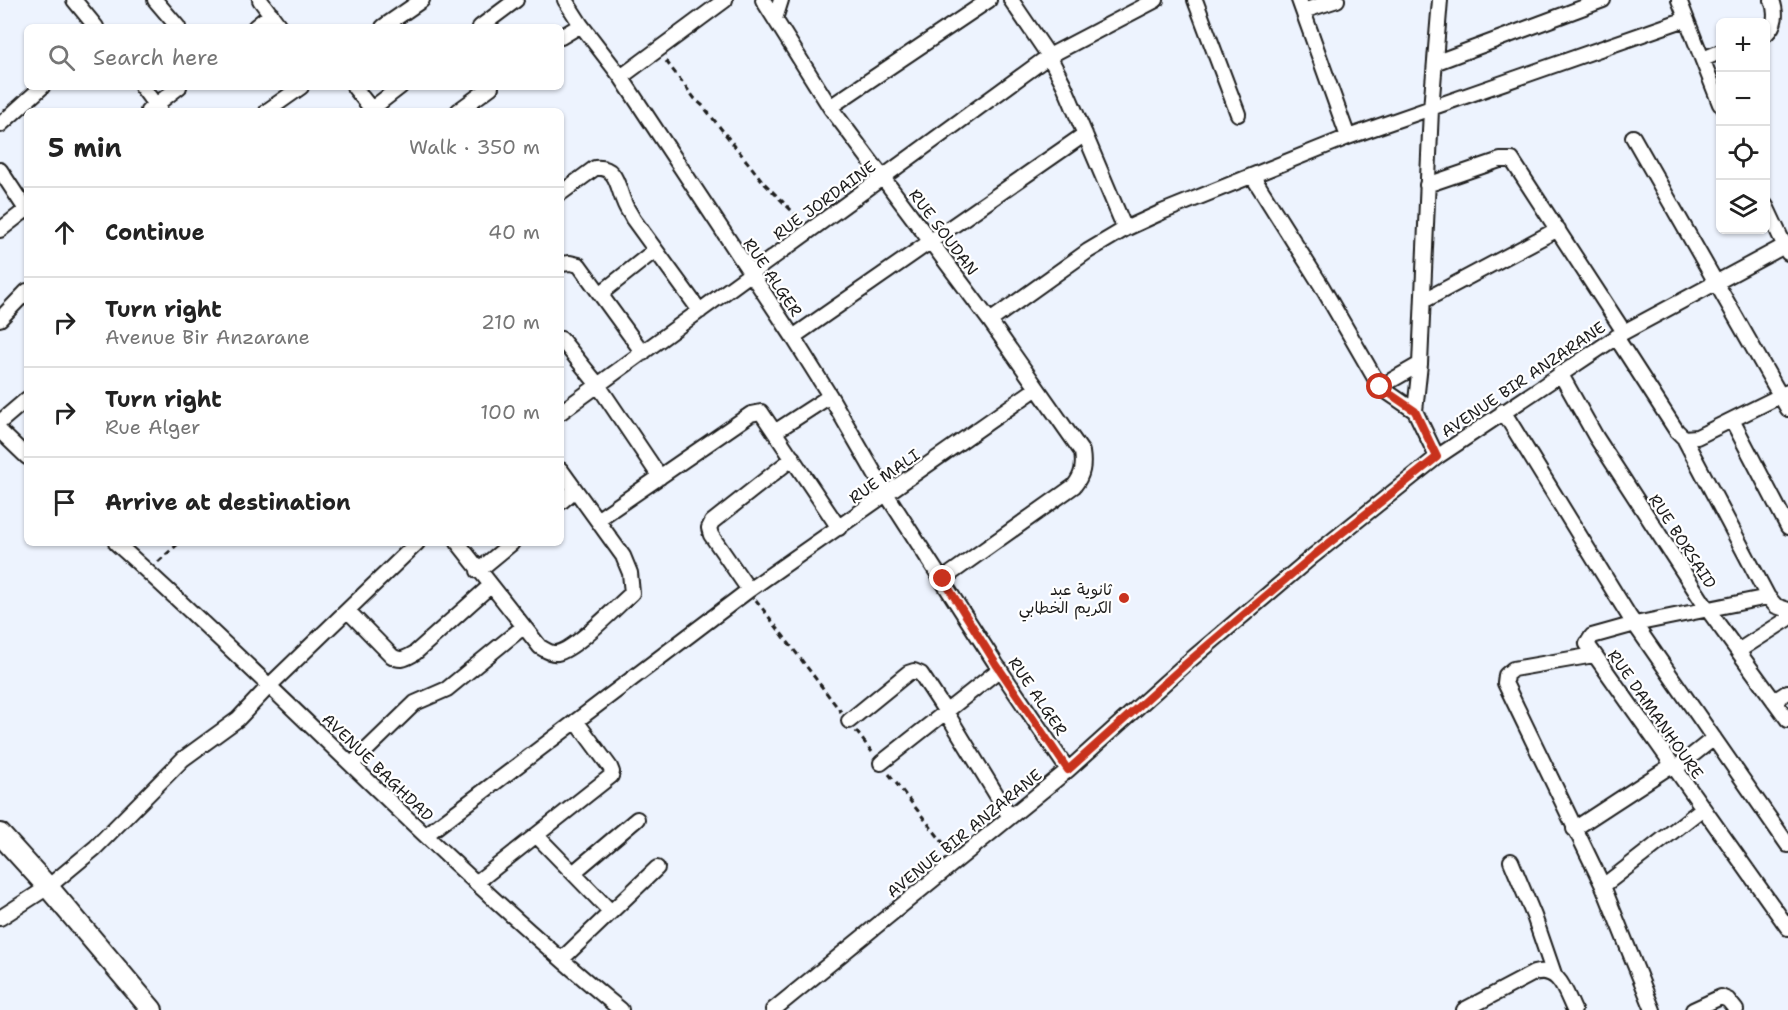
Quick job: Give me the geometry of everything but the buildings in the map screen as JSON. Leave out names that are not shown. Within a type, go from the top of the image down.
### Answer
[{"type":"main road","points":[[0,834],[152,1010]]},
{"type":"street","points":[[74,0],[94,24]]},
{"type":"street","points":[[155,0],[175,24]]},
{"type":"street","points":[[260,0],[278,24]]},
{"type":"street","points":[[387,24],[422,0]]},
{"type":"street","points":[[484,24],[516,0]]},
{"type":"street","name":"RUE ALGER","points":[[565,0],[621,77],[793,337],[887,495],[1068,770]]},
{"type":"street","points":[[621,77],[725,0]]},
{"type":"street","name":"RUE SOUDAN","points":[[763,0],[830,107],[990,321],[1082,452],[1083,468],[1074,486],[943,579]]},
{"type":"street","points":[[775,19],[781,0]]},
{"type":"street","points":[[830,107],[989,0]]},
{"type":"street","points":[[1011,0],[1049,56],[1064,85],[1125,229]]},
{"type":"street","name":"RUE JORDAINE","points":[[564,410],[1049,56],[1156,0]]},
{"type":"street","points":[[1196,0],[1238,114]]},
{"type":"street","points":[[1337,0],[1301,6],[1348,137]]},
{"type":"street","points":[[1415,411],[1420,364],[1431,109],[1437,62],[1440,0]]},
{"type":"street","points":[[1437,62],[1603,0]]},
{"type":"street","points":[[1679,0],[1716,93]]},
{"type":"street","points":[[1770,29],[1775,23],[1776,14],[1772,0]]},
{"type":"street","points":[[259,24],[271,15]]},
{"type":"street","points":[[990,321],[1061,269],[1125,229],[1348,137],[1686,19]]},
{"type":"street","points":[[564,35],[581,25]]},
{"type":"street","points":[[1703,59],[1716,54]]},
{"type":"street","points":[[0,125],[39,90]]},
{"type":"street","points":[[144,90],[154,108]]},
{"type":"street","points":[[156,108],[175,90]]},
{"type":"street","points":[[271,108],[297,90]]},
{"type":"street","points":[[356,90],[370,108]]},
{"type":"street","points":[[374,108],[396,90]]},
{"type":"street","points":[[462,108],[487,90]]},
{"type":"street","points":[[793,337],[1085,134]]},
{"type":"street","points":[[1633,137],[1715,282],[1784,394],[1788,409]]},
{"type":"street","points":[[1427,185],[1500,160],[1512,160],[1558,230],[1676,430],[1684,438],[1768,597],[1776,606],[1788,610]]},
{"type":"street","points":[[564,191],[595,168],[609,170],[615,176],[633,219],[654,251],[700,311]]},
{"type":"street","points":[[0,170],[24,206]]},
{"type":"street","points":[[1253,177],[1321,285],[1380,387],[1415,411],[1437,457]]},
{"type":"street","points":[[0,230],[24,212]]},
{"type":"street","points":[[1770,214],[1787,248]]},
{"type":"street","points":[[1423,301],[1558,230]]},
{"type":"street","name":"AVENUE BIR ANZARANE","points":[[772,1010],[1068,770],[1188,662],[1295,571],[1437,457],[1620,334],[1715,282],[1787,248]]},
{"type":"street","points":[[600,294],[654,251]]},
{"type":"street","points":[[564,264],[579,265],[643,353]]},
{"type":"street","points":[[0,319],[24,294]]},
{"type":"street","points":[[564,343],[598,385],[660,477]]},
{"type":"street","points":[[1380,387],[1420,364]]},
{"type":"street","name":"RUE BORSAID","points":[[1560,373],[1596,437],[1708,610],[1788,720]]},
{"type":"street","name":"RUE MALI","points":[[426,835],[749,590],[1037,388]]},
{"type":"street","points":[[1684,438],[1697,437],[1784,394]]},
{"type":"street","points":[[776,431],[830,396]]},
{"type":"street","points":[[0,422],[24,402]]},
{"type":"street","points":[[1503,411],[1635,624],[1788,845]]},
{"type":"street","points":[[597,520],[751,414],[761,412],[776,431],[839,528]]},
{"type":"street","points":[[1732,420],[1788,527]]},
{"type":"street","points":[[0,431],[24,455]]},
{"type":"street","points":[[749,590],[711,535],[709,528],[712,522],[793,458]]},
{"type":"street","points":[[460,546],[540,647],[549,653],[565,650],[632,593],[632,584],[626,563],[564,475]]},
{"type":"street","points":[[564,499],[575,490]]},
{"type":"street","name":"AVENUE BAGHDAD","points":[[120,546],[270,685],[426,835],[621,1010]]},
{"type":"street","points":[[0,918],[48,887],[95,848],[183,759],[238,719],[270,685],[414,546]]},
{"type":"street","points":[[478,571],[508,546]]},
{"type":"street","points":[[348,611],[392,656],[398,660],[405,659],[415,654],[490,586]]},
{"type":"street","name":"RUE DAMANHOURE","points":[[1768,597],[1635,624],[1592,636],[1587,644],[1788,928]]},
{"type":"street","points":[[1738,651],[1788,619]]},
{"type":"street","points":[[352,764],[415,703],[447,689],[523,627]]},
{"type":"street","points":[[1594,655],[1513,669],[1505,678],[1505,683],[1603,886],[1653,1010]]},
{"type":"street","points":[[881,763],[1000,669]]},
{"type":"street","points":[[849,721],[908,673],[921,674],[1010,817]]},
{"type":"street","points":[[1774,701],[1788,692]]},
{"type":"street","points":[[477,882],[611,776],[610,767],[576,721]]},
{"type":"street","points":[[1574,829],[1674,767],[1714,738]]},
{"type":"street","points":[[1603,886],[1703,808]]},
{"type":"street","points":[[573,873],[637,819]]},
{"type":"street","points":[[536,836],[610,911]]},
{"type":"street","points":[[1511,861],[1534,916],[1554,974],[1561,982],[1574,1010]]},
{"type":"street","points":[[562,959],[657,868]]},
{"type":"street","points":[[1464,1010],[1534,973],[1554,974]]},
{"type":"street","points":[[1693,1010],[1721,997],[1728,1000],[1736,1010]]},
{"type":"path","points":[[658,50],[764,183],[811,230]]},
{"type":"path","points":[[148,571],[176,546]]},
{"type":"place","name":"ثانوية عبد الكريم الخطابي","points":[[1124,598]]},
{"type":"route","points":[[943,579],[996,664],[1068,770],[1188,662],[1313,556],[1437,457],[1415,411],[1380,387]]}]
